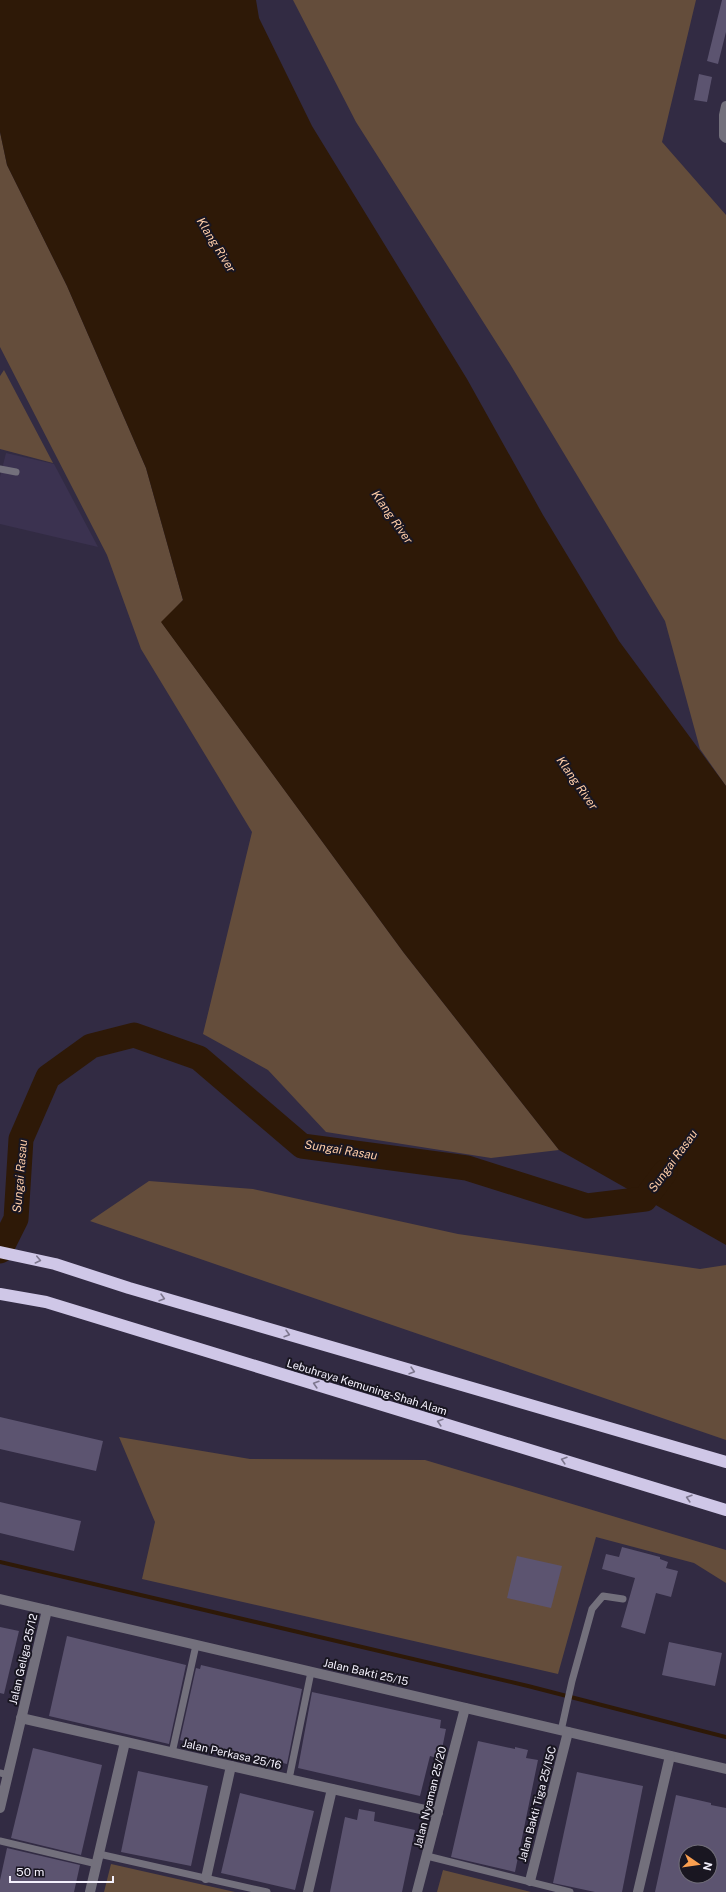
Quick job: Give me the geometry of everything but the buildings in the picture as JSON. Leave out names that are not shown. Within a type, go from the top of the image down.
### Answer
[{"type":"highway","points":[[0,1252],[56,1264],[129,1288],[726,1462]]},
{"type":"highway","name":"Lebuhraya Kemuning-Shah Alam","points":[[0,1294],[46,1302],[726,1510]]},
{"type":"street","points":[[726,106],[724,115],[724,136],[726,138]]},
{"type":"street","name":"Jalan Bakti 25/15","points":[[0,1599],[726,1770]]},
{"type":"street","name":"Jalan Geliga 25/12","points":[[0,1808],[4,1774],[21,1718],[47,1610]]},
{"type":"street","name":"Jalan Nyaman 25/20","points":[[418,1892],[465,1708]]},
{"type":"street","name":"Jalan Perkasa 25/16","points":[[21,1718],[438,1813]]},
{"type":"street","name":"Jalan Bakti Tiga 25/15C","points":[[530,1881],[564,1732]]},
{"type":"street","points":[[90,1892],[125,1742]]},
{"type":"street","points":[[638,1892],[670,1756]]},
{"type":"street","points":[[206,1878],[231,1766]]},
{"type":"street","points":[[308,1892],[332,1789]]},
{"type":"lane","points":[[0,468],[16,472]]},
{"type":"lane","points":[[564,1732],[565,1713],[572,1681],[592,1609],[603,1596],[623,1599]]},
{"type":"lane","points":[[172,1753],[196,1645]]},
{"type":"lane","points":[[289,1779],[312,1672]]},
{"type":"lane","points":[[0,1841],[97,1864]]},
{"type":"lane","points":[[99,1854],[267,1892]]},
{"type":"lane","points":[[427,1856],[570,1892]]},
{"type":"shaded area","points":[[293,0],[696,0],[662,142],[726,215],[726,786],[700,749],[665,621],[510,364],[356,122]]},
{"type":"shaded area","points":[[0,132],[7,165],[67,286],[146,468],[183,600],[162,623],[404,953],[559,1150],[491,1158],[326,1132],[268,1070],[203,1034],[252,832],[141,649],[107,555],[0,347]]},
{"type":"shaded area","points":[[4,370],[53,463],[0,449],[0,376]]},
{"type":"shaded area","points":[[6,453],[54,464],[98,547],[0,524],[0,477]]},
{"type":"shaded area","points":[[149,1181],[253,1189],[458,1234],[700,1269],[726,1265],[726,1440],[90,1221]]},
{"type":"shaded area","points":[[119,1437],[250,1459],[425,1460],[726,1550],[726,1583],[694,1563],[596,1537],[558,1674],[142,1579],[155,1522]]},
{"type":"shaded area","points":[[111,1864],[235,1892],[104,1892]]},
{"type":"shaded area","points":[[443,1870],[531,1892],[437,1892]]},
{"type":"water","name":"Klang River","points":[[0,0],[256,0],[259,18],[312,126],[467,379],[543,515],[619,641],[726,786],[726,1245],[559,1150],[404,953],[161,622],[183,600],[146,468],[67,286],[7,165],[0,132]]},
{"type":"waterway","name":"Sungai Rasau","points":[[0,1251],[16,1219],[21,1139],[48,1077],[91,1046],[134,1035],[199,1058],[302,1146],[467,1168],[587,1206],[645,1199],[665,1172]]},
{"type":"waterway","points":[[0,1562],[528,1686],[726,1737]]}]
